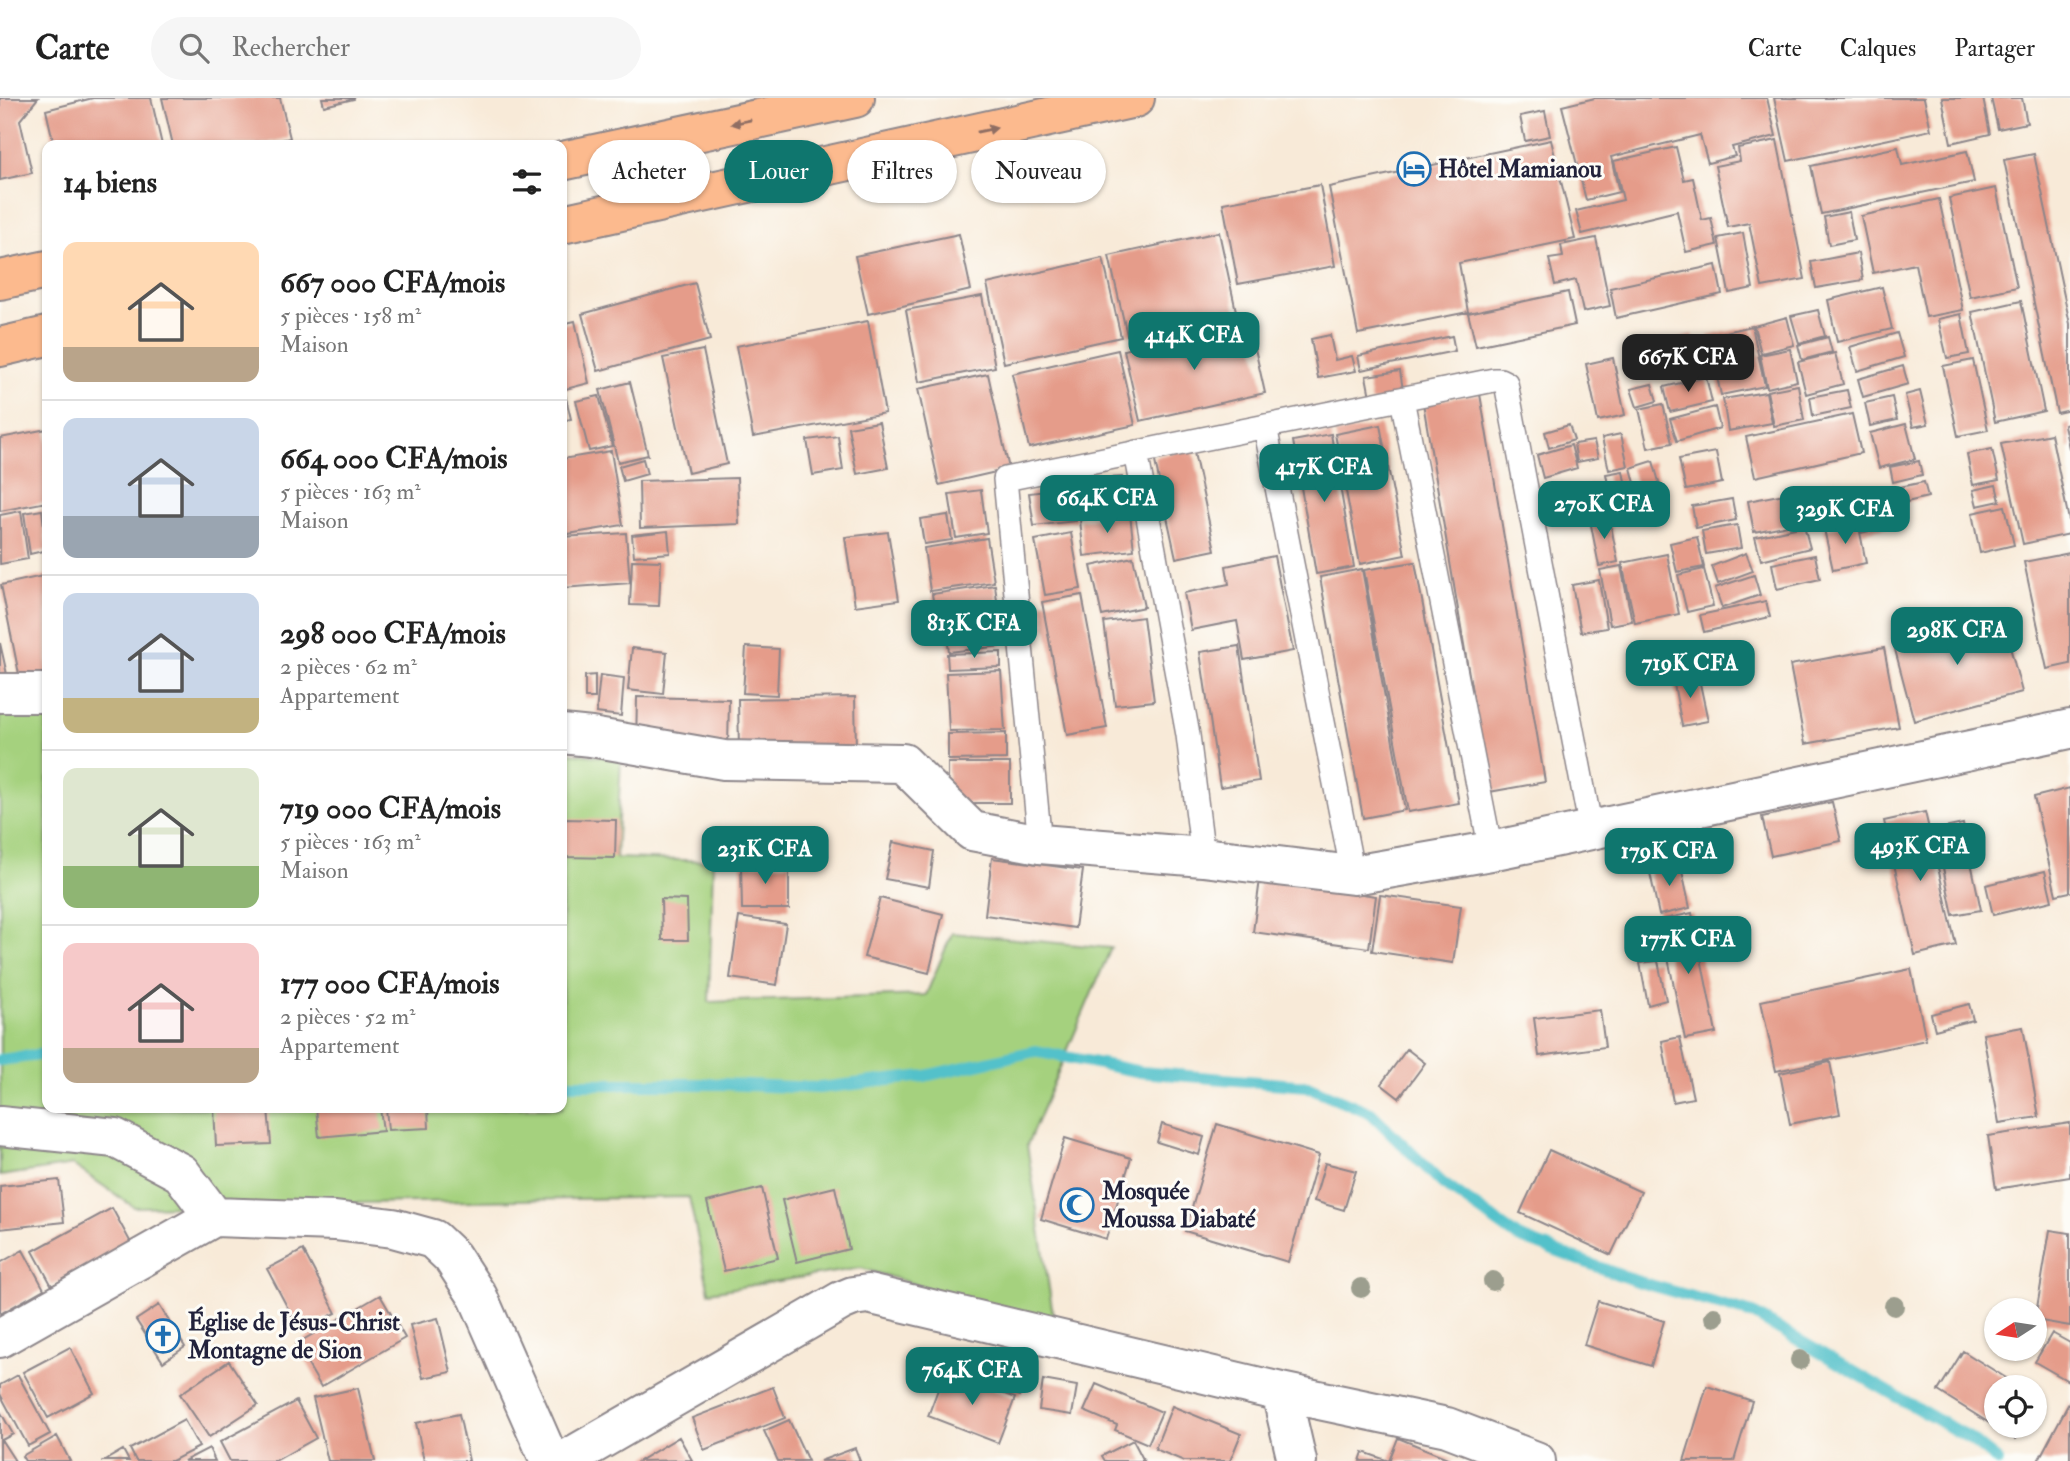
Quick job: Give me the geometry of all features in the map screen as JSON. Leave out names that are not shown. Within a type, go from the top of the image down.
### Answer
[{"type":"highway","points":[[567,159],[855,98]]},
{"type":"highway","points":[[567,223],[1135,98]]},
{"type":"highway","points":[[0,280],[42,271]]},
{"type":"highway","points":[[0,347],[42,337]]},
{"type":"street","points":[[0,693],[42,693]]},
{"type":"street","points":[[567,734],[724,761],[903,762],[972,831],[1040,844],[1203,857],[1353,875],[1491,851],[2070,729]]},
{"type":"street","points":[[0,1126],[115,1138],[181,1173],[214,1217]]},
{"type":"street","points":[[0,1338],[214,1217],[335,1221],[393,1228],[433,1239],[452,1257],[478,1297],[550,1461]]},
{"type":"street","points":[[564,1461],[841,1301],[868,1294],[1281,1392],[1447,1427],[1536,1461]]},
{"type":"street","points":[[1281,1392],[1297,1461]]},
{"type":"lane","points":[[1040,844],[1005,479],[1494,380],[1506,383],[1591,830]]},
{"type":"lane","points":[[1402,399],[1491,851]]},
{"type":"lane","points":[[1265,426],[1353,875]]},
{"type":"lane","points":[[1136,452],[1188,736],[1203,857]]},
{"type":"green space","points":[[0,693],[42,697],[42,1113],[567,1113],[567,753],[621,759],[616,858],[713,861],[709,1002],[926,995],[952,933],[1111,948],[1027,1145],[1055,1327],[861,1268],[709,1292],[689,1197],[134,1207],[73,1165],[0,1176]]},
{"type":"building","points":[[0,98],[38,98],[20,120],[32,173],[0,180]]},
{"type":"building","points":[[93,98],[151,98],[161,140],[53,140],[46,110]]},
{"type":"building","points":[[162,98],[280,98],[290,138],[281,140],[172,140]]},
{"type":"building","points":[[322,98],[354,98],[354,99],[324,106]]},
{"type":"building","points":[[1595,98],[1767,98],[1776,136],[1732,147],[1735,156],[1708,163],[1700,135],[1611,157],[1619,192],[1586,200],[1562,106]]},
{"type":"building","points":[[1774,98],[1924,98],[1931,130],[1788,161]]},
{"type":"building","points":[[1942,98],[1983,98],[1990,134],[1951,143]]},
{"type":"building","points":[[1991,98],[2022,98],[2027,123],[1998,129]]},
{"type":"building","points":[[1545,111],[1550,136],[1525,141],[1520,116]]},
{"type":"building","points":[[1551,140],[1575,239],[1459,263],[1468,312],[1358,334],[1329,187]]},
{"type":"building","points":[[1777,140],[1805,279],[1762,287],[1749,223],[1728,227],[1715,166],[1740,161],[1738,148]]},
{"type":"building","points":[[1676,147],[1684,180],[1693,178],[1702,220],[1711,218],[1717,245],[1686,252],[1677,211],[1582,234],[1576,211],[1623,200],[1614,161]]},
{"type":"building","points":[[1898,147],[1902,165],[1967,151],[1974,182],[1821,214],[1811,166]]},
{"type":"building","points":[[2034,154],[2070,324],[2070,410],[2057,413],[2004,160]]},
{"type":"building","points":[[1320,185],[1335,266],[1238,284],[1223,203]]},
{"type":"building","points":[[1996,188],[2017,287],[1970,297],[1949,198]]},
{"type":"building","points":[[1939,199],[1963,310],[1926,317],[1915,264],[1873,273],[1861,216]]},
{"type":"building","points":[[1849,212],[1854,240],[1829,245],[1824,217]]},
{"type":"building","points":[[1219,232],[1236,311],[1127,335],[1109,256]]},
{"type":"building","points":[[1743,233],[1753,288],[1729,293],[1718,238]]},
{"type":"building","points":[[959,234],[971,290],[868,314],[855,256]]},
{"type":"building","points":[[1596,238],[1610,306],[1583,312],[1576,280],[1555,285],[1549,259],[1563,257],[1561,245]]},
{"type":"building","points":[[1858,253],[1863,280],[1816,288],[1811,262]]},
{"type":"building","points":[[1103,258],[1121,337],[1004,363],[987,284]]},
{"type":"building","points":[[1716,265],[1722,294],[1616,318],[1610,288]]},
{"type":"building","points":[[695,283],[710,340],[598,371],[582,314]]},
{"type":"building","points":[[1882,287],[1892,329],[1837,342],[1828,300]]},
{"type":"building","points":[[1568,292],[1575,325],[1476,346],[1468,313]]},
{"type":"building","points":[[982,296],[995,367],[919,382],[906,310]]},
{"type":"building","points":[[2021,301],[2044,411],[1995,422],[1972,312]]},
{"type":"building","points":[[1818,310],[1825,336],[1799,343],[1791,316]]},
{"type":"building","points":[[1961,314],[1969,354],[1947,358],[1938,319]]},
{"type":"building","points":[[1787,317],[1794,345],[1761,353],[1754,326]]},
{"type":"building","points":[[575,321],[589,383],[567,389],[567,323]]},
{"type":"building","points":[[868,321],[885,413],[753,437],[736,346]]},
{"type":"building","points":[[1249,322],[1265,393],[1140,421],[1124,350]]},
{"type":"building","points":[[1752,326],[1765,386],[1721,395],[1708,336]]},
{"type":"building","points":[[1897,333],[1904,357],[1857,371],[1850,347]]},
{"type":"building","points":[[1330,335],[1335,360],[1352,356],[1356,371],[1318,378],[1311,339]]},
{"type":"building","points":[[1693,335],[1700,368],[1656,378],[1648,346]]},
{"type":"building","points":[[1452,336],[1455,351],[1361,370],[1358,356]]},
{"type":"building","points":[[1828,337],[1832,352],[1802,360],[1798,345]]},
{"type":"building","points":[[1790,349],[1797,381],[1767,388],[1760,355]]},
{"type":"building","points":[[703,350],[727,464],[688,473],[663,358]]},
{"type":"building","points":[[1118,350],[1135,425],[1029,448],[1012,374]]},
{"type":"building","points":[[1835,353],[1843,384],[1806,394],[1798,362]]},
{"type":"building","points":[[1613,358],[1625,415],[1598,421],[1586,364]]},
{"type":"building","points":[[1973,360],[1988,430],[1958,436],[1943,366]]},
{"type":"building","points":[[1903,366],[1908,384],[1863,397],[1858,379]]},
{"type":"building","points":[[1400,371],[1404,396],[1371,402],[1366,376]]},
{"type":"building","points":[[988,374],[1009,469],[939,485],[918,389]]},
{"type":"building","points":[[1706,377],[1712,402],[1670,412],[1664,387]]},
{"type":"building","points":[[630,382],[648,455],[618,462],[600,390]]},
{"type":"building","points":[[1652,384],[1657,401],[1637,407],[1631,389]]},
{"type":"building","points":[[1798,385],[1804,420],[1774,426],[1767,391]]},
{"type":"building","points":[[1847,390],[1851,408],[1813,416],[1810,397]]},
{"type":"building","points":[[1920,391],[1928,424],[1913,427],[1905,395]]},
{"type":"building","points":[[1766,392],[1772,423],[1728,431],[1723,399]]},
{"type":"building","points":[[1480,394],[1545,782],[1489,792],[1423,403]]},
{"type":"building","points":[[599,396],[612,446],[589,451],[576,401]]},
{"type":"building","points":[[1892,397],[1897,420],[1870,426],[1865,403]]},
{"type":"building","points":[[567,402],[571,419],[567,420]]},
{"type":"building","points":[[1663,404],[1672,443],[1648,448],[1639,409]]},
{"type":"building","points":[[1715,407],[1720,428],[1677,441],[1670,419]]},
{"type":"building","points":[[1852,414],[1861,453],[1755,477],[1746,437]]},
{"type":"building","points":[[879,422],[888,468],[857,474],[848,427]]},
{"type":"building","points":[[1906,424],[1915,459],[1879,468],[1870,433]]},
{"type":"building","points":[[2070,424],[2070,448],[2069,448],[2064,425]]},
{"type":"building","points":[[1380,425],[1405,555],[1360,564],[1335,434]]},
{"type":"building","points":[[1569,425],[1574,440],[1549,448],[1545,432]]},
{"type":"building","points":[[42,430],[42,503],[0,511],[0,438]]},
{"type":"building","points":[[1331,434],[1354,567],[1316,574],[1293,441]]},
{"type":"building","points":[[1621,434],[1628,466],[1609,470],[1602,438]]},
{"type":"building","points":[[2051,434],[2070,534],[2023,544],[2001,444]]},
{"type":"building","points":[[838,436],[843,470],[813,475],[807,440]]},
{"type":"building","points":[[1594,441],[1598,458],[1577,462],[1574,444]]},
{"type":"building","points":[[1571,445],[1577,468],[1543,478],[1537,455]]},
{"type":"building","points":[[1193,448],[1215,550],[1176,558],[1154,457]]},
{"type":"building","points":[[1992,449],[1999,480],[1973,485],[1967,454]]},
{"type":"building","points":[[611,451],[623,525],[567,534],[567,458]]},
{"type":"building","points":[[1716,452],[1722,483],[1686,490],[1679,459]]},
{"type":"building","points":[[643,459],[647,474],[623,481],[619,466]]},
{"type":"building","points":[[1653,461],[1663,496],[1640,502],[1631,468]]},
{"type":"building","points":[[1919,461],[1922,475],[1893,482],[1890,467]]},
{"type":"building","points":[[1623,471],[1627,492],[1610,495],[1606,474]]},
{"type":"building","points":[[1122,477],[1125,509],[1083,512],[1080,480]]},
{"type":"building","points":[[737,478],[739,524],[640,528],[639,481]]},
{"type":"building","points":[[1924,482],[1928,497],[1894,505],[1890,489]]},
{"type":"building","points":[[1598,483],[1605,511],[1579,518],[1572,490]]},
{"type":"building","points":[[1996,485],[2000,501],[1977,506],[1973,490]]},
{"type":"building","points":[[1071,488],[1076,521],[1034,526],[1029,493]]},
{"type":"building","points":[[981,490],[987,533],[956,538],[949,494]]},
{"type":"building","points":[[1846,490],[1851,513],[1820,520],[1815,497]]},
{"type":"building","points":[[1889,490],[1898,524],[1861,533],[1853,499]]},
{"type":"building","points":[[1800,491],[1807,521],[1754,532],[1748,501]]},
{"type":"building","points":[[1732,499],[1736,520],[1696,528],[1692,506]]},
{"type":"building","points":[[2005,506],[2014,545],[1980,553],[1972,513]]},
{"type":"building","points":[[42,510],[42,551],[30,554],[24,513]]},
{"type":"building","points":[[21,511],[28,559],[0,564],[0,515]]},
{"type":"building","points":[[1130,514],[1134,550],[1084,556],[1080,520]]},
{"type":"building","points":[[948,515],[952,540],[924,544],[920,519]]},
{"type":"building","points":[[1609,516],[1618,562],[1599,566],[1590,520]]},
{"type":"building","points":[[1858,522],[1866,563],[1833,570],[1824,529]]},
{"type":"building","points":[[1737,525],[1741,548],[1706,554],[1702,531]]},
{"type":"building","points":[[1804,526],[1810,548],[1761,560],[1755,537]]},
{"type":"building","points":[[668,531],[670,553],[634,556],[632,535]]},
{"type":"building","points":[[888,532],[899,600],[855,606],[845,537]]},
{"type":"building","points":[[626,533],[630,583],[567,588],[567,537]]},
{"type":"building","points":[[1071,533],[1081,589],[1045,595],[1035,540]]},
{"type":"building","points":[[1697,537],[1704,567],[1677,572],[1670,543]]},
{"type":"building","points":[[987,538],[994,582],[930,591],[924,548]]},
{"type":"building","points":[[1746,553],[1753,571],[1718,584],[1712,566]]},
{"type":"building","points":[[2070,553],[2070,664],[2047,669],[2024,562]]},
{"type":"building","points":[[1667,554],[1679,614],[1635,623],[1622,563]]},
{"type":"building","points":[[1815,555],[1820,579],[1777,589],[1772,564]]},
{"type":"building","points":[[1274,556],[1293,651],[1244,660],[1237,621],[1191,630],[1184,593],[1229,584],[1226,566]]},
{"type":"building","points":[[1133,557],[1144,607],[1102,616],[1091,566]]},
{"type":"building","points":[[632,560],[661,561],[659,606],[630,605]]},
{"type":"building","points":[[1415,562],[1459,803],[1408,812],[1364,570]]},
{"type":"building","points":[[1621,566],[1632,621],[1610,625],[1600,570]]},
{"type":"building","points":[[1362,569],[1405,810],[1363,818],[1320,577]]},
{"type":"building","points":[[1704,569],[1713,606],[1687,612],[1678,575]]},
{"type":"building","points":[[1754,575],[1760,595],[1722,608],[1715,588]]},
{"type":"building","points":[[42,576],[42,680],[21,684],[1,585]]},
{"type":"building","points":[[1599,580],[1607,628],[1581,632],[1572,585]]},
{"type":"building","points":[[995,585],[999,617],[937,626],[932,594]]},
{"type":"building","points":[[1082,595],[1107,728],[1067,735],[1042,602]]},
{"type":"building","points":[[1766,601],[1770,617],[1704,632],[1700,615]]},
{"type":"building","points":[[2001,613],[2022,692],[1914,721],[1893,642]]},
{"type":"building","points":[[1143,617],[1154,701],[1115,705],[1104,622]]},
{"type":"building","points":[[999,622],[1001,646],[949,652],[946,628]]},
{"type":"building","points":[[0,643],[8,679],[0,680]]},
{"type":"building","points":[[1239,646],[1259,781],[1220,787],[1200,652]]},
{"type":"building","points":[[746,647],[779,649],[777,695],[743,693]]},
{"type":"building","points":[[632,648],[667,652],[663,694],[628,690]]},
{"type":"building","points":[[1884,648],[1899,727],[1805,744],[1790,665]]},
{"type":"building","points":[[1001,652],[1001,667],[948,669],[947,654]]},
{"type":"building","points":[[1001,671],[1005,730],[949,731],[946,673]]},
{"type":"building","points":[[1698,674],[1708,721],[1682,726],[1673,679]]},
{"type":"building","points":[[595,675],[595,698],[585,698],[585,676]]},
{"type":"building","points":[[600,675],[624,678],[621,716],[596,713]]},
{"type":"building","points":[[637,697],[729,699],[728,748],[636,746]]},
{"type":"building","points":[[855,697],[856,749],[739,750],[738,699]]},
{"type":"building","points":[[1006,733],[1006,759],[948,760],[948,734]]},
{"type":"building","points":[[948,763],[1010,763],[1010,803],[948,803]]},
{"type":"building","points":[[2070,788],[2070,892],[2056,895],[2034,797]]},
{"type":"building","points":[[1832,802],[1841,841],[1771,856],[1762,817]]},
{"type":"building","points":[[1925,812],[1956,945],[1915,955],[1884,821]]},
{"type":"building","points":[[567,819],[616,820],[615,858],[567,857]]},
{"type":"building","points":[[1963,824],[1981,910],[1953,915],[1935,830]]},
{"type":"building","points":[[1670,826],[1677,857],[1648,863],[1641,832]]},
{"type":"building","points":[[893,842],[934,851],[929,887],[885,879]]},
{"type":"building","points":[[992,858],[1083,870],[1075,928],[985,915]]},
{"type":"building","points":[[1680,862],[1690,908],[1659,915],[1649,868]]},
{"type":"building","points":[[741,864],[789,864],[789,909],[742,909]]},
{"type":"building","points":[[2045,871],[2052,901],[1993,915],[1986,885]]},
{"type":"building","points":[[1260,879],[1376,896],[1369,948],[1253,932]]},
{"type":"building","points":[[1380,895],[1461,906],[1453,963],[1372,951]]},
{"type":"building","points":[[880,898],[943,914],[929,973],[864,957]]},
{"type":"building","points":[[661,899],[687,900],[688,940],[662,940]]},
{"type":"building","points":[[1692,913],[1716,1033],[1685,1039],[1660,920]]},
{"type":"building","points":[[739,917],[786,924],[777,985],[730,978]]},
{"type":"building","points":[[1658,961],[1666,1000],[1648,1005],[1640,963]]},
{"type":"building","points":[[1911,969],[1926,1040],[1776,1071],[1761,1001]]},
{"type":"building","points":[[1969,1004],[1973,1020],[1935,1030],[1931,1014]]},
{"type":"building","points":[[1600,1010],[1605,1047],[1539,1056],[1534,1018]]},
{"type":"building","points":[[2023,1027],[2039,1117],[1999,1123],[1983,1034]]},
{"type":"building","points":[[1680,1037],[1693,1098],[1673,1102],[1662,1041]]},
{"type":"building","points":[[1407,1049],[1425,1063],[1399,1098],[1381,1084]]},
{"type":"building","points":[[1830,1062],[1840,1114],[1790,1124],[1780,1073]]},
{"type":"building","points":[[214,1113],[268,1113],[271,1144],[216,1146]]},
{"type":"building","points":[[317,1113],[381,1113],[383,1131],[319,1137]]},
{"type":"building","points":[[386,1113],[428,1113],[429,1128],[388,1130]]},
{"type":"building","points":[[2070,1123],[2070,1177],[1996,1189],[1988,1136]]},
{"type":"building","points":[[1162,1124],[1204,1137],[1199,1155],[1157,1142]]},
{"type":"building","points":[[1217,1124],[1319,1155],[1288,1262],[1185,1231]]},
{"type":"building","points":[[1065,1138],[1131,1158],[1106,1239],[1041,1219]]},
{"type":"building","points":[[1549,1150],[1641,1192],[1611,1255],[1520,1213]]},
{"type":"building","points":[[1325,1163],[1356,1171],[1344,1210],[1314,1201]]},
{"type":"building","points":[[59,1180],[64,1222],[0,1229],[0,1186]]},
{"type":"building","points":[[835,1187],[849,1249],[797,1262],[782,1200]]},
{"type":"building","points":[[762,1188],[778,1258],[724,1271],[707,1202]]},
{"type":"building","points":[[112,1208],[131,1243],[52,1286],[33,1251]]},
{"type":"building","points":[[2050,1230],[2070,1233],[2070,1326],[2048,1322],[2048,1298],[2039,1298]]},
{"type":"building","points":[[23,1250],[44,1289],[0,1314],[0,1263]]},
{"type":"building","points":[[303,1250],[336,1313],[300,1331],[267,1269]]},
{"type":"building","points":[[380,1295],[405,1338],[321,1387],[296,1344]]},
{"type":"building","points":[[1598,1301],[1664,1321],[1651,1366],[1584,1345]]},
{"type":"building","points":[[159,1305],[185,1347],[163,1362],[136,1320]]},
{"type":"building","points":[[438,1318],[451,1372],[423,1378],[410,1325]]},
{"type":"building","points":[[2052,1333],[2070,1343],[2070,1382],[2035,1362],[2048,1362],[2048,1340]]},
{"type":"building","points":[[70,1347],[94,1393],[48,1418],[23,1372]]},
{"type":"building","points":[[1963,1351],[2001,1375],[1984,1375],[1984,1420],[1938,1391]]},
{"type":"building","points":[[986,1360],[1030,1372],[1020,1396],[978,1381]]},
{"type":"building","points":[[229,1361],[258,1405],[209,1437],[180,1394]]},
{"type":"building","points":[[945,1371],[1015,1398],[998,1443],[928,1416]]},
{"type":"building","points":[[18,1375],[50,1434],[28,1446],[0,1394],[0,1385]]},
{"type":"building","points":[[1043,1380],[1077,1386],[1072,1415],[1039,1410]]},
{"type":"building","points":[[1096,1384],[1162,1412],[1148,1444],[1115,1430],[1117,1425],[1084,1411]]},
{"type":"building","points":[[1707,1386],[1752,1401],[1734,1461],[1684,1461]]},
{"type":"building","points":[[773,1387],[785,1418],[704,1450],[692,1418]]},
{"type":"building","points":[[358,1388],[375,1461],[328,1461],[313,1398]]},
{"type":"building","points":[[296,1401],[316,1438],[275,1461],[230,1461],[220,1442]]},
{"type":"building","points":[[2070,1401],[2070,1461],[2038,1461]]},
{"type":"building","points":[[1172,1406],[1241,1434],[1230,1461],[1184,1461],[1155,1449]]},
{"type":"building","points":[[0,1411],[13,1434],[0,1441]]},
{"type":"building","points":[[459,1414],[469,1461],[424,1461],[416,1423]]},
{"type":"building","points":[[184,1420],[199,1447],[172,1461],[136,1461],[130,1449]]},
{"type":"building","points":[[789,1420],[808,1461],[778,1461],[764,1431]]},
{"type":"building","points":[[57,1436],[70,1461],[25,1461],[22,1456]]},
{"type":"building","points":[[679,1437],[692,1460],[639,1461]]},
{"type":"building","points":[[1398,1438],[1455,1461],[1389,1461]]},
{"type":"building","points":[[1133,1440],[1144,1461],[1105,1461],[1102,1456]]},
{"type":"building","points":[[2,1441],[15,1461],[0,1461]]},
{"type":"building","points":[[209,1448],[215,1461],[184,1461]]},
{"type":"building","points":[[855,1448],[860,1461],[820,1461]]},
{"type":"building","points":[[123,1450],[129,1461],[104,1461]]},
{"type":"building","points":[[1363,1452],[1389,1461],[1360,1461]]},
{"type":"waterway","points":[[567,1084],[721,1084],[819,1088],[925,1076],[1035,1051],[1141,1072],[1307,1086],[1371,1113],[1442,1183],[1518,1237],[1636,1281],[1753,1314],[1969,1438],[1998,1461]]},
{"type":"waterway","points":[[0,1060],[42,1055]]},
{"type":"place","name":"Hôtel Mamianou","points":[[1414,169]]},
{"type":"place","name":"Mosquée Moussa Diabaté","points":[[1077,1205]]},
{"type":"place","name":"Église de Jésus-Christ Montagne de Sion","points":[[163,1336]]}]
